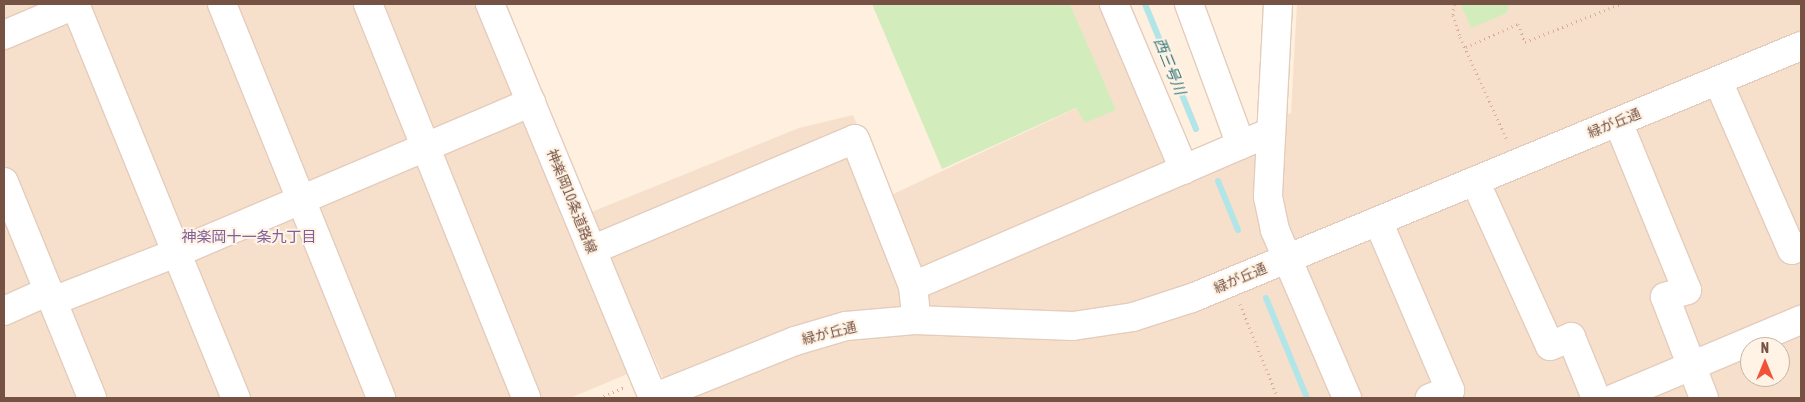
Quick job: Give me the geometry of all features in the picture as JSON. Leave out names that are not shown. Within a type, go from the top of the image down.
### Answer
[{"type":"street","points":[[4,35],[75,4],[236,398]]},
{"type":"street","points":[[222,4],[381,398]]},
{"type":"street","points":[[368,4],[424,148],[526,398]]},
{"type":"street","name":"神楽岡10条道路線","points":[[490,4],[653,398]]},
{"type":"street","points":[[1114,4],[1184,170]]},
{"type":"street","points":[[1189,4],[1241,146]]},
{"type":"street","points":[[1278,4],[1268,198],[1275,230],[1347,398]]},
{"type":"street","name":"緑が丘通","points":[[653,398],[795,340],[846,326],[915,320],[1073,326],[1133,317],[1192,298],[1801,46]]},
{"type":"street","points":[[1718,81],[1792,250],[1801,246]]},
{"type":"street","points":[[4,311],[176,253],[530,102]]},
{"type":"street","points":[[1618,122],[1687,290],[1665,297],[1704,398]]},
{"type":"street","points":[[913,286],[1271,132]]},
{"type":"street","points":[[592,250],[855,138],[913,286],[915,320]]},
{"type":"street","points":[[1475,181],[1550,346],[1571,337],[1596,398]]},
{"type":"street","points":[[4,182],[92,398]]},
{"type":"street","points":[[1378,221],[1450,390],[1430,398]]},
{"type":"street","points":[[1615,398],[1801,320]]},
{"type":"path","points":[[1454,4],[1453,15],[1508,143]]},
{"type":"path","points":[[1466,46],[1518,24],[1525,42],[1620,4]]},
{"type":"path","points":[[1238,299],[1278,398]]},
{"type":"shaded area","points":[[4,4],[477,4],[565,225],[630,373],[570,398],[4,398]]},
{"type":"shaded area","points":[[1070,4],[1127,4],[1186,154],[1291,113],[1297,4],[1801,4],[1801,398],[672,398],[589,213],[799,128],[853,115],[889,196],[1077,108],[1085,123],[1115,109]]},
{"type":"green space","points":[[872,4],[1070,4],[1116,110],[1085,123],[1076,108],[942,169]]},
{"type":"green space","points":[[1509,4],[1507,13],[1471,28],[1461,5]]},
{"type":"waterway","name":"西三号川","points":[[1145,4],[1196,129]]},
{"type":"waterway","name":"西三号川","points":[[1218,181],[1238,230]]},
{"type":"waterway","name":"西三号川","points":[[1266,298],[1307,398]]},
{"type":"district","name":"神楽岡十一条九丁目","points":[[249,237]]}]
